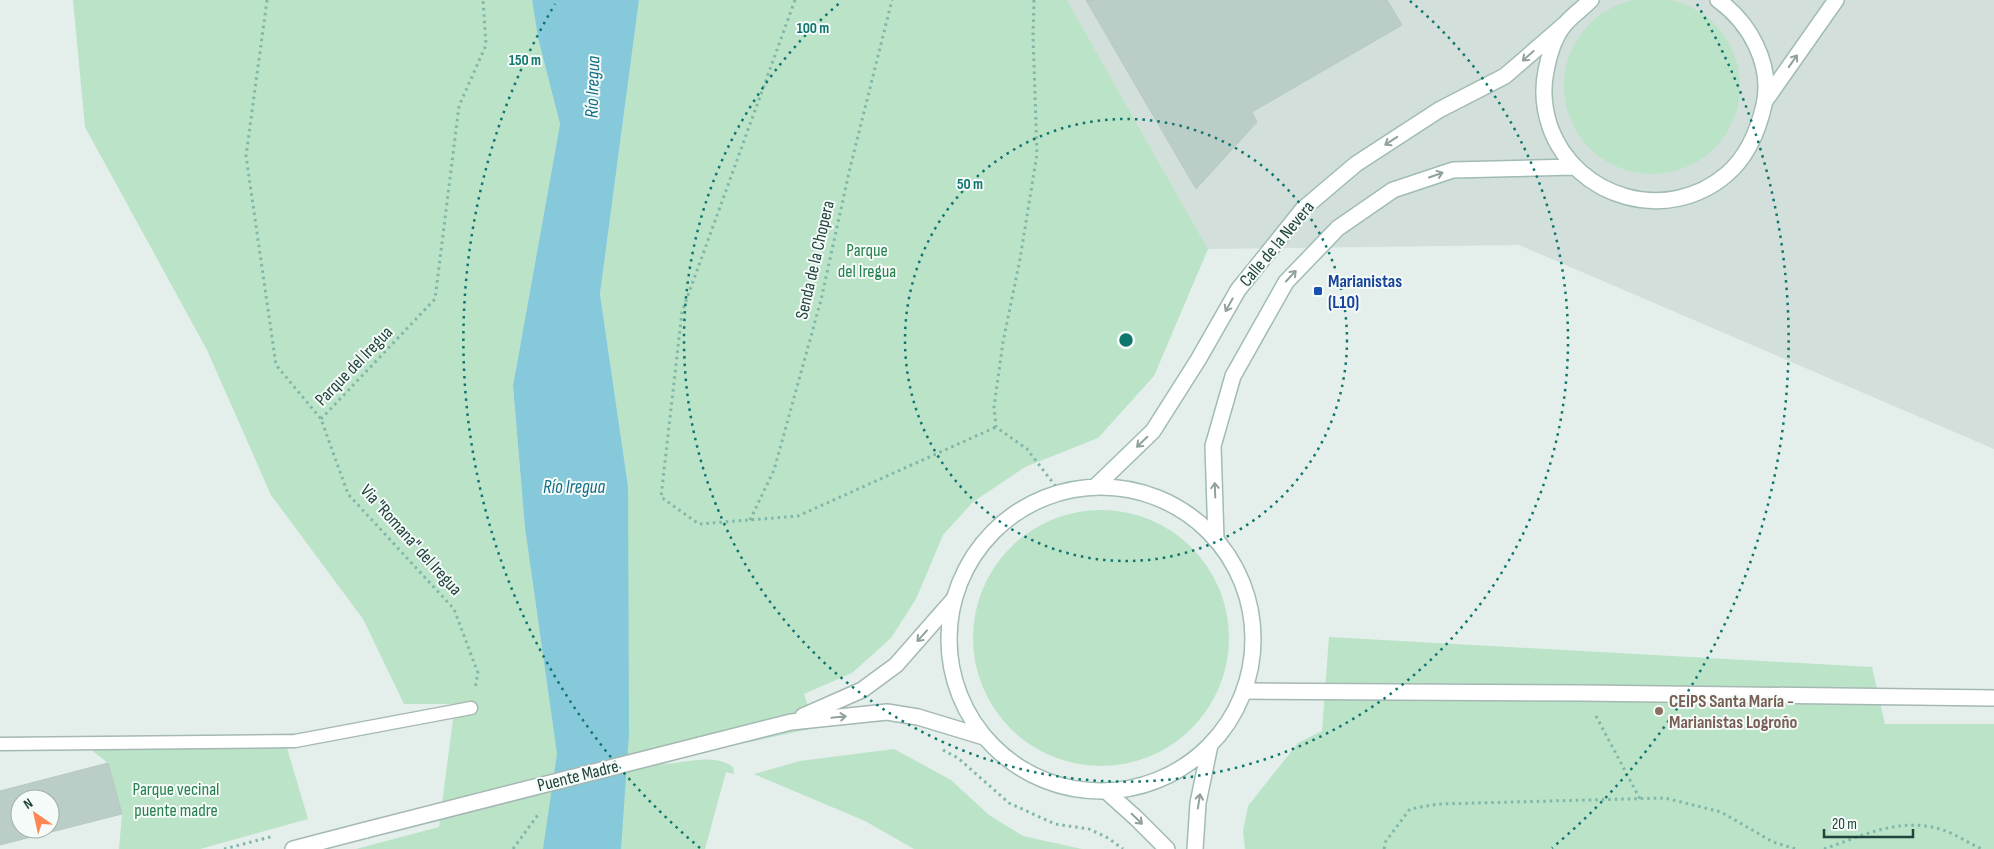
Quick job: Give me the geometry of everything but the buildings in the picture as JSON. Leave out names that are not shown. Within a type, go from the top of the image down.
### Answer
[{"type":"main road","name":"Calle de la Nevera","points":[[1096,487],[1153,431],[1198,360],[1238,290],[1303,209],[1356,164],[1439,110],[1505,76],[1591,0]]},
{"type":"main road","points":[[1565,24],[1550,51],[1543,82],[1545,113],[1556,142],[1574,167],[1596,185],[1621,196],[1649,201],[1677,198],[1704,189],[1727,174],[1746,153],[1759,128],[1765,101],[1764,75],[1758,51],[1747,28],[1731,9],[1718,0]]},
{"type":"main road","points":[[1765,101],[1836,0]]},
{"type":"main road","name":"Calle de la Nevera","points":[[1216,539],[1214,446],[1233,376],[1286,282],[1338,228],[1393,190],[1453,170],[1574,167]]},
{"type":"main road","points":[[1096,487],[1129,490],[1162,499],[1191,516],[1216,539],[1232,561],[1244,585],[1251,611],[1253,638],[1251,665],[1244,691],[1230,720],[1210,745],[1185,765],[1162,780],[1132,791],[1082,790],[1045,780],[1012,762],[984,737],[964,706],[952,672],[949,636],[954,599],[969,563],[993,532],[1024,508],[1060,492],[1096,487]]},
{"type":"main road","points":[[791,722],[862,690],[896,665],[954,599]]},
{"type":"main road","points":[[1244,691],[1994,698]]},
{"type":"main road","points":[[791,722],[887,712],[918,717],[984,737]]},
{"type":"main road","name":"Puente Madre","points":[[293,849],[791,722]]},
{"type":"main road","points":[[1195,849],[1198,803],[1210,745]]},
{"type":"main road","points":[[1106,791],[1166,849]]},
{"type":"lane","points":[[0,744],[295,741],[471,708]]},
{"type":"path","name":"Parque del Iregua","points":[[267,0],[246,156],[276,365],[321,419],[435,300],[459,106],[486,45],[483,0]]},
{"type":"path","points":[[795,0],[682,312],[661,497],[699,524],[798,516],[996,427]]},
{"type":"path","name":"Senda de la Chopera","points":[[750,520],[774,470],[821,300],[850,168],[892,0]]},
{"type":"path","points":[[1034,0],[1033,36],[1037,154],[1020,260],[1003,342],[994,407],[996,427],[1027,449],[1060,492]]},
{"type":"path","name":"Via \"Romana\" del Iregua","points":[[321,419],[348,494],[454,609],[478,673],[471,708]]},
{"type":"path","points":[[1583,693],[1640,799]]},
{"type":"path","points":[[938,748],[958,758],[1009,803],[1055,824],[1090,829],[1108,838],[1123,849]]},
{"type":"path","points":[[1384,849],[1386,842],[1410,809],[1438,804],[1665,798],[1721,812],[1773,842],[1796,849]]},
{"type":"path","points":[[513,849],[540,812]]},
{"type":"path","points":[[1824,849],[1886,827],[1914,825],[1940,829],[1982,849]]},
{"type":"shaded area","points":[[1067,0],[1994,0],[1994,449],[1519,245],[1208,249]]},
{"type":"green space","points":[[1652,-2],[1678,2],[1693,8],[1708,18],[1720,30],[1730,45],[1736,60],[1740,86],[1736,112],[1730,127],[1720,142],[1708,154],[1693,164],[1678,170],[1652,174],[1626,170],[1611,164],[1596,154],[1584,142],[1574,127],[1568,112],[1564,86],[1568,60],[1574,45],[1584,30],[1596,18],[1611,8],[1626,2]]},
{"type":"green space","name":"Parque del Iregua","points":[[73,0],[532,0],[538,38],[560,124],[513,386],[525,528],[557,753],[628,486],[600,294],[639,0],[1067,0],[1208,249],[1154,376],[1098,438],[1025,467],[973,502],[943,535],[916,599],[891,638],[852,673],[804,694],[815,728],[717,749],[662,764],[707,759],[716,760],[733,767],[734,774],[726,772],[705,849],[356,849],[439,827],[455,704],[404,704],[363,619],[271,495],[207,350],[85,127]]},
{"type":"green space","points":[[1101,510],[1138,516],[1161,525],[1182,539],[1200,557],[1219,589],[1226,613],[1229,638],[1223,675],[1214,698],[1200,719],[1182,737],[1150,756],[1126,763],[1101,766],[1064,760],[1041,751],[1020,737],[1002,719],[983,687],[976,663],[973,638],[979,601],[988,578],[1002,557],[1020,539],[1052,520],[1076,513]]},
{"type":"green space","name":"CEIPS Santa María - Marianistas Logroño","points":[[1329,637],[1872,667],[1885,724],[1994,724],[1994,849],[1245,849],[1243,831],[1248,806],[1298,743],[1322,731]]},
{"type":"green space","name":"Parque vecinal puente madre","points":[[287,748],[308,819],[200,849],[119,849],[122,814],[108,763],[90,749]]},
{"type":"green space","points":[[894,749],[951,780],[989,815],[1023,836],[1082,849],[914,849],[865,821],[754,774],[800,761]]},
{"type":"water","name":"Río Iregua","points":[[532,0],[639,0],[600,294],[628,486],[629,734],[621,849],[543,849],[557,754],[525,528],[513,386],[560,124],[538,38]]},
{"type":"place","name":"Marianistas (L10)","points":[[1318,291]]},
{"type":"place","name":"CEIPS Santa María - Marianistas Logroño","points":[[1659,711]]}]
